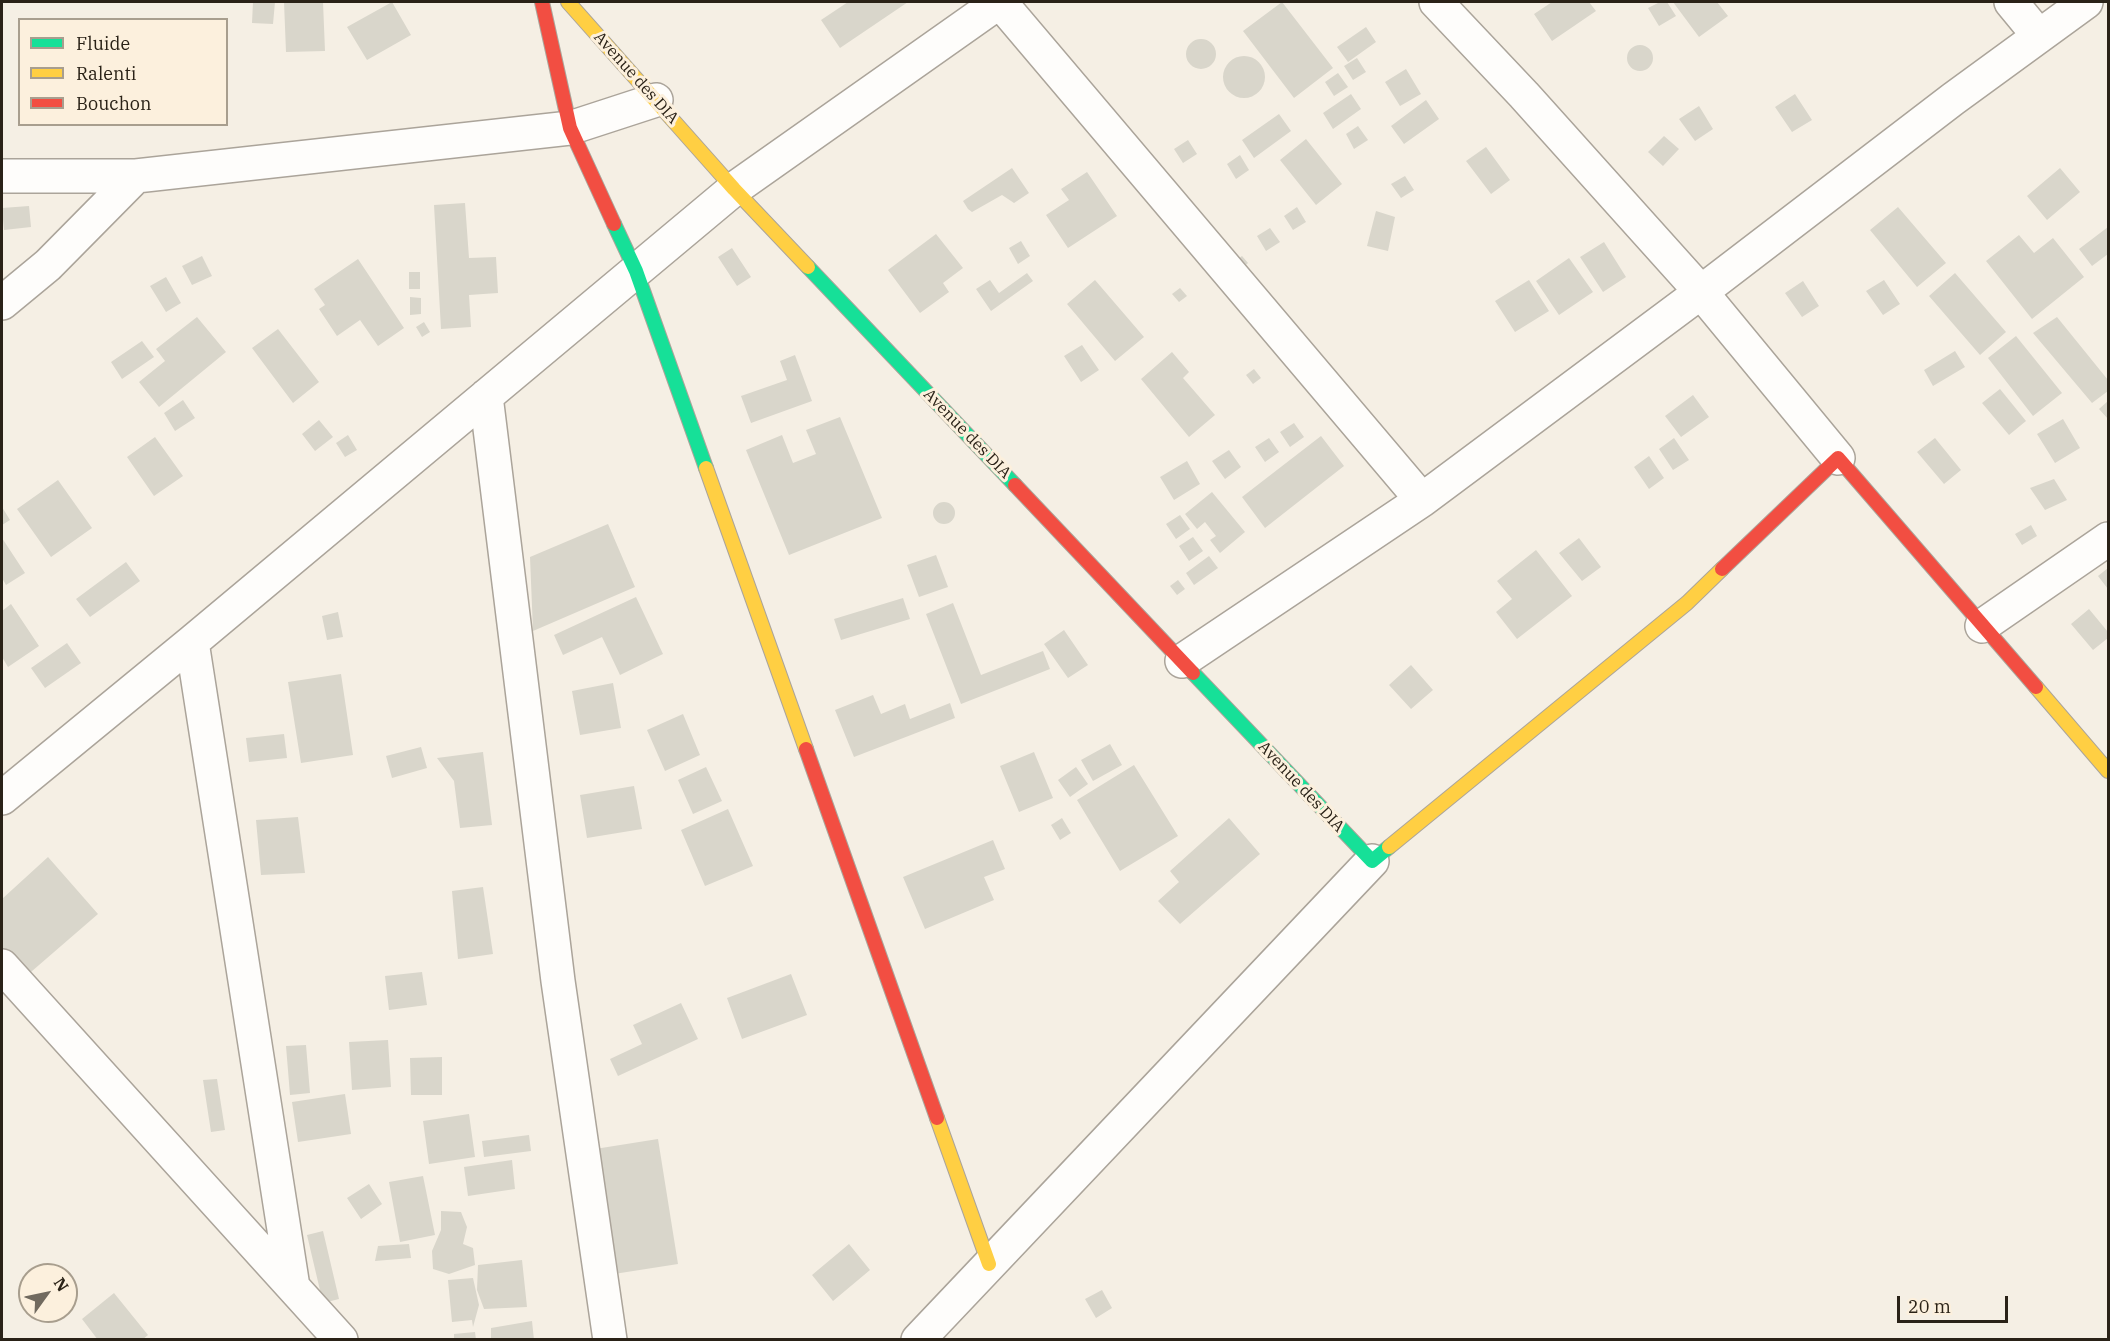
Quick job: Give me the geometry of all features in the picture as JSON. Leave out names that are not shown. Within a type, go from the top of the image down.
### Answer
[{"type":"street","points":[[542,2],[570,128],[636,271],[989,1264]]},
{"type":"street","name":"Avenue des DIA","points":[[568,2],[734,189],[1371,861]]},
{"type":"street","points":[[2,798],[734,189],[1000,2],[1422,500]]},
{"type":"street","points":[[1436,2],[1524,95],[1701,292],[1838,458],[2109,771]]},
{"type":"street","points":[[2011,2],[2040,36]]},
{"type":"street","points":[[1182,661],[1422,500],[1701,292],[1953,99],[2086,2]]},
{"type":"street","points":[[2,176],[136,176],[570,128],[656,100]]},
{"type":"street","points":[[2,303],[48,265],[136,176]]},
{"type":"street","points":[[486,396],[558,981],[609,1340]]},
{"type":"street","points":[[918,1340],[1371,861],[1687,603],[1838,458]]},
{"type":"street","points":[[1982,626],[2109,539]]},
{"type":"street","points":[[192,642],[293,1287]]},
{"type":"street","points":[[2,966],[341,1340]]},
{"type":"building","points":[[253,2],[275,2],[273,24],[252,23]]},
{"type":"building","points":[[284,2],[323,2],[325,51],[286,52]]},
{"type":"building","points":[[392,2],[411,35],[367,60],[347,27]]},
{"type":"building","points":[[848,2],[908,2],[840,48],[821,20]]},
{"type":"building","points":[[1282,2],[1333,68],[1294,98],[1243,31]]},
{"type":"building","points":[[1552,2],[1589,2],[1596,11],[1552,41],[1534,14]]},
{"type":"building","points":[[1660,2],[1667,2],[1676,16],[1659,26],[1648,8]]},
{"type":"building","points":[[1673,2],[1717,2],[1728,16],[1699,37]]},
{"type":"building","points":[[1366,27],[1376,42],[1348,62],[1337,47]]},
{"type":"building","points":[[1201,39],[1212,43],[1216,54],[1212,65],[1201,69],[1190,65],[1186,54],[1190,43]]},
{"type":"building","points":[[1640,45],[1649,49],[1653,58],[1649,67],[1640,71],[1631,67],[1627,58],[1631,49]]},
{"type":"building","points":[[1244,56],[1259,62],[1265,77],[1259,92],[1244,98],[1229,92],[1223,77],[1229,62]]},
{"type":"building","points":[[1357,58],[1366,72],[1353,80],[1344,66]]},
{"type":"building","points":[[1406,69],[1421,94],[1400,106],[1385,82]]},
{"type":"building","points":[[1338,73],[1348,87],[1334,96],[1325,82]]},
{"type":"building","points":[[1351,94],[1361,109],[1333,129],[1323,113]]},
{"type":"building","points":[[1795,94],[1812,120],[1792,132],[1775,107]]},
{"type":"building","points":[[1426,100],[1439,119],[1404,144],[1391,126]]},
{"type":"building","points":[[1699,106],[1713,129],[1695,141],[1679,119]]},
{"type":"building","points":[[1279,114],[1291,131],[1254,158],[1242,140]]},
{"type":"building","points":[[1358,126],[1368,140],[1354,149],[1346,134]]},
{"type":"building","points":[[1664,136],[1679,149],[1663,166],[1648,152]]},
{"type":"building","points":[[1306,139],[1342,184],[1316,205],[1280,160]]},
{"type":"building","points":[[1188,140],[1197,154],[1183,163],[1174,149]]},
{"type":"building","points":[[1486,147],[1510,180],[1491,194],[1466,161]]},
{"type":"building","points":[[1240,155],[1249,170],[1236,179],[1227,164]]},
{"type":"building","points":[[1012,168],[1029,193],[1014,203],[1002,195],[972,212],[968,209],[963,201]]},
{"type":"building","points":[[2060,168],[2080,192],[2047,220],[2027,196]]},
{"type":"building","points":[[1087,172],[1117,216],[1068,248],[1046,215],[1069,200],[1061,189]]},
{"type":"building","points":[[1405,176],[1414,190],[1401,198],[1391,184]]},
{"type":"building","points":[[465,203],[469,258],[496,257],[498,293],[469,295],[471,327],[441,329],[434,205]]},
{"type":"building","points":[[29,206],[31,227],[4,230],[2,208]]},
{"type":"building","points":[[1297,207],[1306,222],[1293,230],[1284,216]]},
{"type":"building","points":[[1898,207],[1946,263],[1917,287],[1870,230]]},
{"type":"building","points":[[1376,211],[1395,217],[1388,251],[1367,246]]},
{"type":"building","points":[[2108,227],[2108,254],[2092,266],[2079,249]]},
{"type":"building","points":[[1270,228],[1280,242],[1266,251],[1257,236]]},
{"type":"building","points":[[936,234],[963,268],[943,283],[949,292],[920,313],[888,270]]},
{"type":"building","points":[[2019,235],[2034,253],[2053,238],[2084,277],[2032,319],[1986,261]]},
{"type":"building","points":[[1021,241],[1030,256],[1018,264],[1009,248]]},
{"type":"building","points":[[1604,242],[1626,277],[1603,292],[1580,257]]},
{"type":"building","points":[[732,248],[751,277],[737,286],[718,257]]},
{"type":"building","points":[[202,256],[212,276],[192,285],[182,266]]},
{"type":"building","points":[[1242,256],[1248,263],[1240,270],[1234,262]]},
{"type":"building","points":[[1569,258],[1593,292],[1559,315],[1536,281]]},
{"type":"building","points":[[358,259],[404,328],[378,346],[360,320],[337,336],[319,309],[325,305],[314,289]]},
{"type":"building","points":[[409,272],[420,272],[420,289],[409,289]]},
{"type":"building","points":[[1027,273],[1033,281],[991,311],[976,289],[990,280],[999,293]]},
{"type":"building","points":[[1955,273],[2006,332],[1980,355],[1929,296]]},
{"type":"building","points":[[166,277],[181,303],[166,312],[150,286]]},
{"type":"building","points":[[1095,280],[1144,337],[1115,361],[1067,304]]},
{"type":"building","points":[[1529,280],[1549,311],[1515,332],[1495,301]]},
{"type":"building","points":[[1884,280],[1900,304],[1883,315],[1866,291]]},
{"type":"building","points":[[1803,281],[1819,306],[1802,317],[1785,293]]},
{"type":"building","points":[[1180,288],[1187,296],[1179,302],[1172,294]]},
{"type":"building","points":[[410,297],[421,298],[421,314],[410,315]]},
{"type":"building","points":[[197,317],[226,352],[159,407],[139,382],[165,361],[156,349]]},
{"type":"building","points":[[2057,317],[2108,380],[2108,391],[2092,403],[2033,333]]},
{"type":"building","points":[[424,322],[430,332],[422,337],[416,327]]},
{"type":"building","points":[[278,329],[319,382],[293,403],[252,348]]},
{"type":"building","points":[[2016,336],[2062,393],[2033,416],[1988,358]]},
{"type":"building","points":[[142,341],[154,357],[122,379],[111,362]]},
{"type":"building","points":[[1082,345],[1099,370],[1081,382],[1064,356]]},
{"type":"building","points":[[1955,351],[1965,367],[1933,386],[1924,370]]},
{"type":"building","points":[[1172,352],[1189,372],[1183,378],[1215,415],[1189,437],[1141,379]]},
{"type":"building","points":[[795,355],[812,401],[751,423],[741,396],[787,380],[780,361]]},
{"type":"building","points":[[1254,369],[1261,378],[1253,384],[1246,375]]},
{"type":"building","points":[[2000,389],[2026,421],[2009,435],[1982,403]]},
{"type":"building","points":[[1693,395],[1709,417],[1681,437],[1665,416]]},
{"type":"building","points":[[183,400],[195,418],[175,431],[164,413]]},
{"type":"building","points":[[2108,401],[2108,419],[2099,409]]},
{"type":"building","points":[[840,417],[882,518],[789,555],[746,450],[782,435],[793,463],[816,454],[806,430]]},
{"type":"building","points":[[2063,419],[2080,448],[2055,463],[2037,434]]},
{"type":"building","points":[[319,420],[333,437],[315,451],[302,434]]},
{"type":"building","points":[[1294,423],[1304,437],[1290,447],[1280,432]]},
{"type":"building","points":[[348,435],[357,450],[345,457],[336,443]]},
{"type":"building","points":[[1321,436],[1344,466],[1265,528],[1242,497]]},
{"type":"building","points":[[155,437],[183,476],[154,496],[127,457]]},
{"type":"building","points":[[1269,438],[1279,452],[1265,462],[1255,447]]},
{"type":"building","points":[[1674,438],[1689,460],[1673,470],[1659,449]]},
{"type":"building","points":[[1935,438],[1961,470],[1944,484],[1917,452]]},
{"type":"building","points":[[1229,450],[1241,467],[1225,479],[1212,461]]},
{"type":"building","points":[[1649,456],[1664,478],[1649,489],[1634,467]]},
{"type":"building","points":[[1187,461],[1200,484],[1174,500],[1160,477]]},
{"type":"building","points":[[2054,479],[2067,500],[2045,510],[2030,488]]},
{"type":"building","points":[[58,480],[92,528],[51,557],[17,509]]},
{"type":"building","points":[[1212,492],[1245,532],[1220,553],[1210,540],[1216,536],[1205,522],[1197,529],[1185,514]]},
{"type":"building","points":[[944,502],[952,505],[955,513],[952,521],[944,524],[936,521],[933,513],[936,505]]},
{"type":"building","points":[[2,507],[10,520],[2,525]]},
{"type":"building","points":[[1180,515],[1190,529],[1176,539],[1166,524]]},
{"type":"building","points":[[608,524],[635,587],[533,631],[530,557]]},
{"type":"building","points":[[2031,525],[2037,536],[2022,545],[2015,534]]},
{"type":"building","points":[[1193,537],[1203,551],[1189,561],[1179,546]]},
{"type":"building","points":[[2,538],[25,573],[6,585],[2,578]]},
{"type":"building","points":[[1579,538],[1601,567],[1582,581],[1559,553]]},
{"type":"building","points":[[1536,550],[1572,596],[1517,639],[1496,612],[1512,599],[1497,581]]},
{"type":"building","points":[[936,555],[948,587],[919,597],[907,565]]},
{"type":"building","points":[[1209,556],[1218,568],[1194,585],[1186,573]]},
{"type":"building","points":[[126,562],[140,581],[90,617],[76,599]]},
{"type":"building","points":[[2108,568],[2108,589],[2098,576]]},
{"type":"building","points":[[1178,580],[1185,589],[1177,595],[1170,586]]},
{"type":"building","points":[[636,597],[663,654],[620,675],[602,637],[563,655],[554,635]]},
{"type":"building","points":[[903,598],[910,619],[841,640],[834,619]]},
{"type":"building","points":[[953,603],[981,675],[1043,651],[1050,669],[961,704],[926,614]]},
{"type":"building","points":[[11,604],[39,646],[8,667],[2,657],[2,611]]},
{"type":"building","points":[[2089,609],[2108,632],[2108,638],[2093,650],[2071,624]]},
{"type":"building","points":[[338,612],[343,637],[327,640],[322,616]]},
{"type":"building","points":[[1064,630],[1088,665],[1068,678],[1044,644]]},
{"type":"building","points":[[67,643],[81,663],[45,688],[31,668]]},
{"type":"building","points":[[1411,665],[1433,690],[1411,709],[1389,685]]},
{"type":"building","points":[[341,674],[353,755],[301,763],[288,682]]},
{"type":"building","points":[[613,683],[621,728],[580,735],[572,691]]},
{"type":"building","points":[[873,695],[881,714],[905,704],[910,719],[950,703],[955,718],[854,757],[835,710]]},
{"type":"building","points":[[683,714],[700,755],[665,771],[647,730]]},
{"type":"building","points":[[284,734],[287,758],[249,762],[246,738]]},
{"type":"building","points":[[1110,744],[1122,765],[1093,781],[1081,760]]},
{"type":"building","points":[[421,747],[427,768],[392,778],[386,756]]},
{"type":"building","points":[[483,752],[492,825],[460,828],[454,781],[437,758]]},
{"type":"building","points":[[1034,752],[1053,798],[1019,812],[1000,766]]},
{"type":"building","points":[[1134,765],[1178,836],[1120,871],[1077,800]]},
{"type":"building","points":[[706,767],[722,801],[693,814],[678,780]]},
{"type":"building","points":[[1076,767],[1088,784],[1070,797],[1058,780]]},
{"type":"building","points":[[634,786],[642,829],[587,838],[580,795]]},
{"type":"building","points":[[728,809],[753,866],[705,886],[681,830]]},
{"type":"building","points":[[298,817],[305,873],[261,875],[256,820]]},
{"type":"building","points":[[1062,818],[1071,833],[1060,840],[1051,825]]},
{"type":"building","points":[[1229,818],[1260,854],[1180,924],[1158,901],[1179,882],[1170,871]]},
{"type":"building","points":[[993,840],[1005,869],[984,877],[994,900],[925,929],[903,877]]},
{"type":"building","points":[[48,857],[98,914],[24,978],[2,952],[2,899]]},
{"type":"building","points":[[483,887],[493,954],[458,959],[452,891]]},
{"type":"building","points":[[422,972],[427,1005],[389,1010],[385,976]]},
{"type":"building","points":[[791,974],[807,1015],[742,1039],[727,998]]},
{"type":"building","points":[[681,1003],[698,1039],[618,1076],[610,1059],[642,1044],[633,1025]]},
{"type":"building","points":[[388,1040],[391,1087],[352,1090],[349,1042]]},
{"type":"building","points":[[306,1045],[310,1093],[290,1095],[286,1046]]},
{"type":"building","points":[[442,1057],[442,1095],[411,1095],[410,1058]]},
{"type":"building","points":[[217,1079],[225,1130],[211,1132],[203,1080]]},
{"type":"building","points":[[345,1094],[351,1134],[298,1142],[292,1102]]},
{"type":"building","points":[[469,1114],[475,1157],[429,1164],[423,1121]]},
{"type":"building","points":[[529,1135],[531,1151],[484,1157],[482,1141]]},
{"type":"building","points":[[658,1139],[678,1264],[614,1274],[595,1149]]},
{"type":"building","points":[[512,1160],[515,1189],[468,1196],[464,1167]]},
{"type":"building","points":[[423,1176],[435,1235],[400,1242],[389,1182]]},
{"type":"building","points":[[369,1184],[382,1204],[361,1219],[347,1198]]},
{"type":"building","points":[[441,1211],[461,1212],[467,1227],[463,1244],[473,1248],[475,1265],[449,1274],[433,1269],[432,1251],[441,1230]]},
{"type":"building","points":[[323,1231],[339,1299],[323,1303],[307,1235]]},
{"type":"building","points":[[409,1244],[411,1258],[375,1261],[378,1246]]},
{"type":"building","points":[[849,1244],[870,1270],[833,1301],[812,1275]]},
{"type":"building","points":[[522,1260],[527,1307],[484,1309],[477,1290],[478,1265]]},
{"type":"building","points":[[473,1278],[479,1305],[473,1327],[472,1320],[452,1322],[448,1280]]},
{"type":"building","points":[[1102,1290],[1112,1308],[1096,1318],[1085,1299]]},
{"type":"building","points":[[114,1293],[148,1335],[142,1340],[98,1340],[82,1319]]},
{"type":"building","points":[[532,1321],[534,1340],[491,1340],[491,1328]]},
{"type":"building","points":[[475,1332],[476,1340],[454,1340],[454,1334]]},
{"type":"traffic: fast","points":[[614,224],[636,271],[706,468]]},
{"type":"traffic: fast","points":[[808,267],[1015,485]]},
{"type":"traffic: fast","points":[[1193,673],[1372,861],[1389,847]]},
{"type":"traffic: slow","points":[[568,2],[734,189],[808,267]]},
{"type":"traffic: slow","points":[[706,468],[806,749]]},
{"type":"traffic: slow","points":[[1389,847],[1687,603],[1722,569]]},
{"type":"traffic: slow","points":[[2036,687],[2108,771]]},
{"type":"traffic: slow","points":[[937,1118],[989,1264]]},
{"type":"traffic: jam","points":[[542,2],[570,128],[614,224]]},
{"type":"traffic: jam","points":[[1722,569],[1838,458],[2036,687]]},
{"type":"traffic: jam","points":[[1015,485],[1193,673]]},
{"type":"traffic: jam","points":[[806,749],[937,1118]]}]
